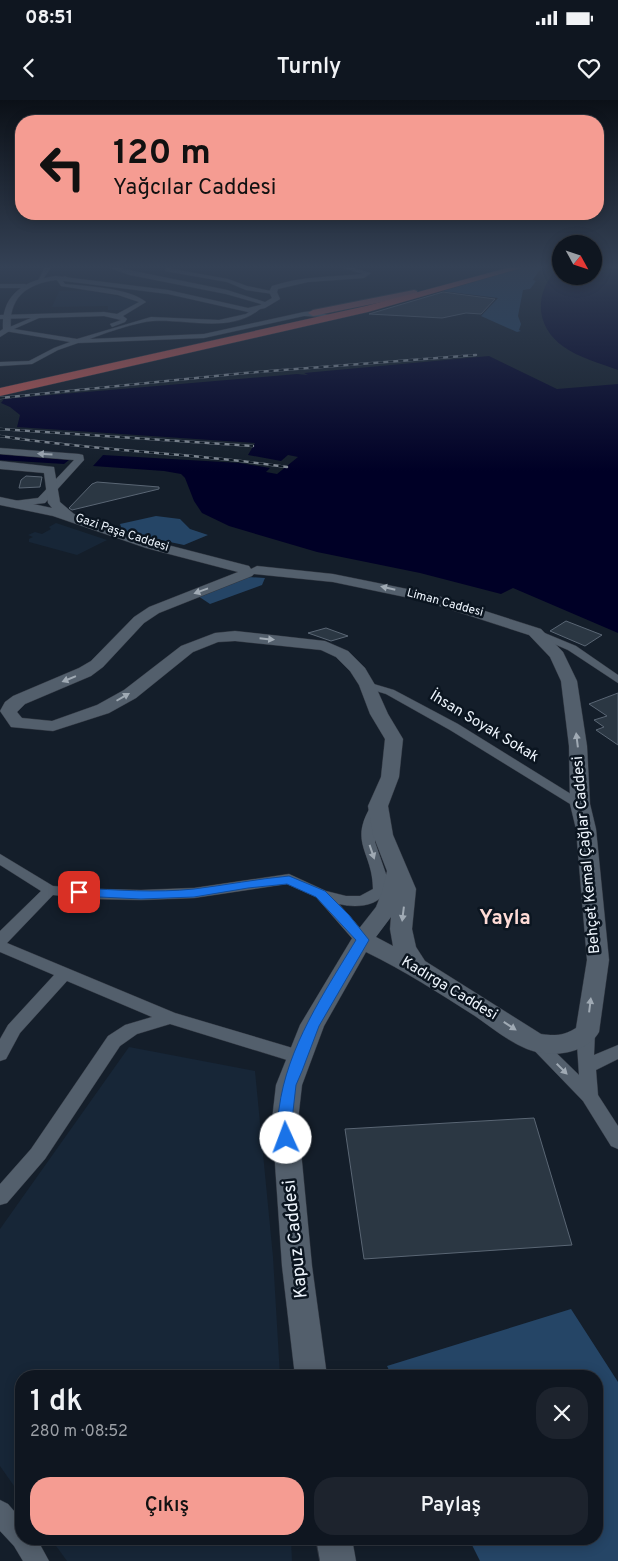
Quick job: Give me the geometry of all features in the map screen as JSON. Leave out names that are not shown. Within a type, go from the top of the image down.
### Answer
[{"type":"highway","points":[[0,392],[239,335]]},
{"type":"highway","points":[[0,392],[240,335]]},
{"type":"main road","points":[[0,464],[46,468],[50,470],[54,488],[54,503],[68,515]]},
{"type":"main road","name":"Gazi Paşa Caddesi","points":[[0,501],[18,503],[68,515],[152,545],[249,571]]},
{"type":"main road","points":[[249,571],[154,610],[139,620],[97,664],[85,672],[19,700],[11,706],[8,712],[17,723],[37,726],[63,724],[104,709],[130,694],[187,649],[215,638],[235,636],[325,646],[342,654],[357,668],[367,684],[379,714],[394,739],[390,777],[378,806],[383,835],[405,889],[401,930],[405,948],[417,967]]},
{"type":"main road","name":"Liman Caddesi","points":[[249,571],[333,578],[380,587],[472,610],[535,632]]},
{"type":"main road","name":"Behçet Kemal Çağlar Caddesi","points":[[535,632],[557,655],[570,680],[578,746],[580,804],[586,829],[598,960],[587,1032]]},
{"type":"main road","name":"Kapuz Caddesi","points":[[310,1370],[297,1266],[285,1120],[289,1085],[312,1025],[362,940],[386,909],[393,892],[396,867]]},
{"type":"main road","name":"Kadırga Caddesi","points":[[362,940],[417,967],[534,1042]]},
{"type":"main road","points":[[348,965],[371,960],[395,961],[417,967]]},
{"type":"main road","points":[[534,1042],[548,1046],[566,1044],[578,1040],[587,1032]]},
{"type":"main road","points":[[335,1545],[338,1561]]},
{"type":"street","points":[[56,335],[75,340],[151,340],[209,335]]},
{"type":"street","points":[[0,364],[30,363],[56,348],[87,335]]},
{"type":"street","points":[[75,340],[92,335]]},
{"type":"street","points":[[0,451],[79,458],[80,460],[41,501],[18,503]]},
{"type":"street","points":[[46,468],[72,468]]},
{"type":"street","name":"Liman Caddesi","points":[[535,632],[572,648],[618,680]]},
{"type":"street","name":"İhsan Soyak Sokak","points":[[367,684],[390,692],[454,727],[580,804]]},
{"type":"street","points":[[3,865],[50,890],[141,895],[194,893],[248,884],[289,880],[321,894],[340,900],[358,902],[371,898],[380,891],[380,877],[368,842],[368,825],[378,806]]},
{"type":"street","points":[[0,940],[50,890]]},
{"type":"street","points":[[321,894],[362,940]]},
{"type":"street","points":[[0,946],[170,1018],[300,1057]]},
{"type":"street","points":[[0,1054],[14,1029],[65,973]]},
{"type":"street","points":[[0,1197],[38,1154],[114,1041],[131,1029],[170,1018]]},
{"type":"street","points":[[587,1032],[585,1044],[589,1096]]},
{"type":"street","points":[[534,1042],[589,1096],[618,1141]]},
{"type":"street","points":[[588,1066],[618,1052]]},
{"type":"street","points":[[0,1512],[15,1530]]},
{"type":"street","points":[[27,1545],[37,1561]]},
{"type":"shaded area","points":[[551,335],[618,335],[618,370],[590,360],[564,347]]},
{"type":"shaded area","points":[[489,356],[557,389],[618,384],[618,633],[513,588],[501,594],[420,573],[317,552],[229,526],[202,513],[194,501],[185,478],[181,474],[93,466],[103,455],[240,463],[270,468],[266,472],[277,474],[298,457],[288,455],[281,461],[248,455],[255,443],[17,427],[20,415],[1,403],[4,399],[297,374],[308,375],[304,373]]},
{"type":"shaded area","points":[[0,454],[69,460],[64,464],[0,460]]},
{"type":"shaded area","points":[[156,516],[180,519],[190,529],[208,535],[184,545],[123,532],[120,524]]},
{"type":"shaded area","points":[[56,523],[107,540],[77,555],[29,542],[29,539],[33,537],[28,535],[35,532],[42,534],[51,529],[49,527]]},
{"type":"shaded area","points":[[248,577],[265,578],[262,585],[210,604],[198,596]]},
{"type":"shaded area","points":[[129,1047],[255,1071],[273,1257],[280,1370],[15,1370],[15,1487],[0,1466],[0,1229]]},
{"type":"shaded area","points":[[571,1309],[618,1382],[618,1561],[480,1561],[472,1545],[603,1545],[603,1370],[389,1370],[387,1366]]},
{"type":"shaded area","points":[[55,1545],[291,1545],[292,1561],[67,1561]]},
{"type":"building","points":[[26,476],[42,477],[40,487],[19,488],[21,480]]},
{"type":"building","points":[[97,482],[159,487],[159,489],[72,510],[69,508],[92,484]]},
{"type":"building","points":[[566,621],[602,635],[585,646],[550,631]]},
{"type":"building","points":[[326,628],[348,636],[331,641],[308,633]]},
{"type":"building","points":[[618,693],[618,745],[596,730],[604,727],[594,720],[607,716],[589,704]]},
{"type":"building","points":[[534,1118],[572,1245],[364,1259],[345,1129]]},
{"type":"railway","points":[[0,398],[245,373],[476,355]]},
{"type":"railway","points":[[0,429],[253,446]]},
{"type":"railway","points":[[0,436],[287,467]]},
{"type":"district","name":"Yayla","points":[[505,919]]},
{"type":"route","points":[[79,892],[141,895],[194,893],[248,884],[289,880],[321,894],[344,918],[362,940],[312,1025],[294,1071],[289,1085],[285,1120],[286,1138]]}]
